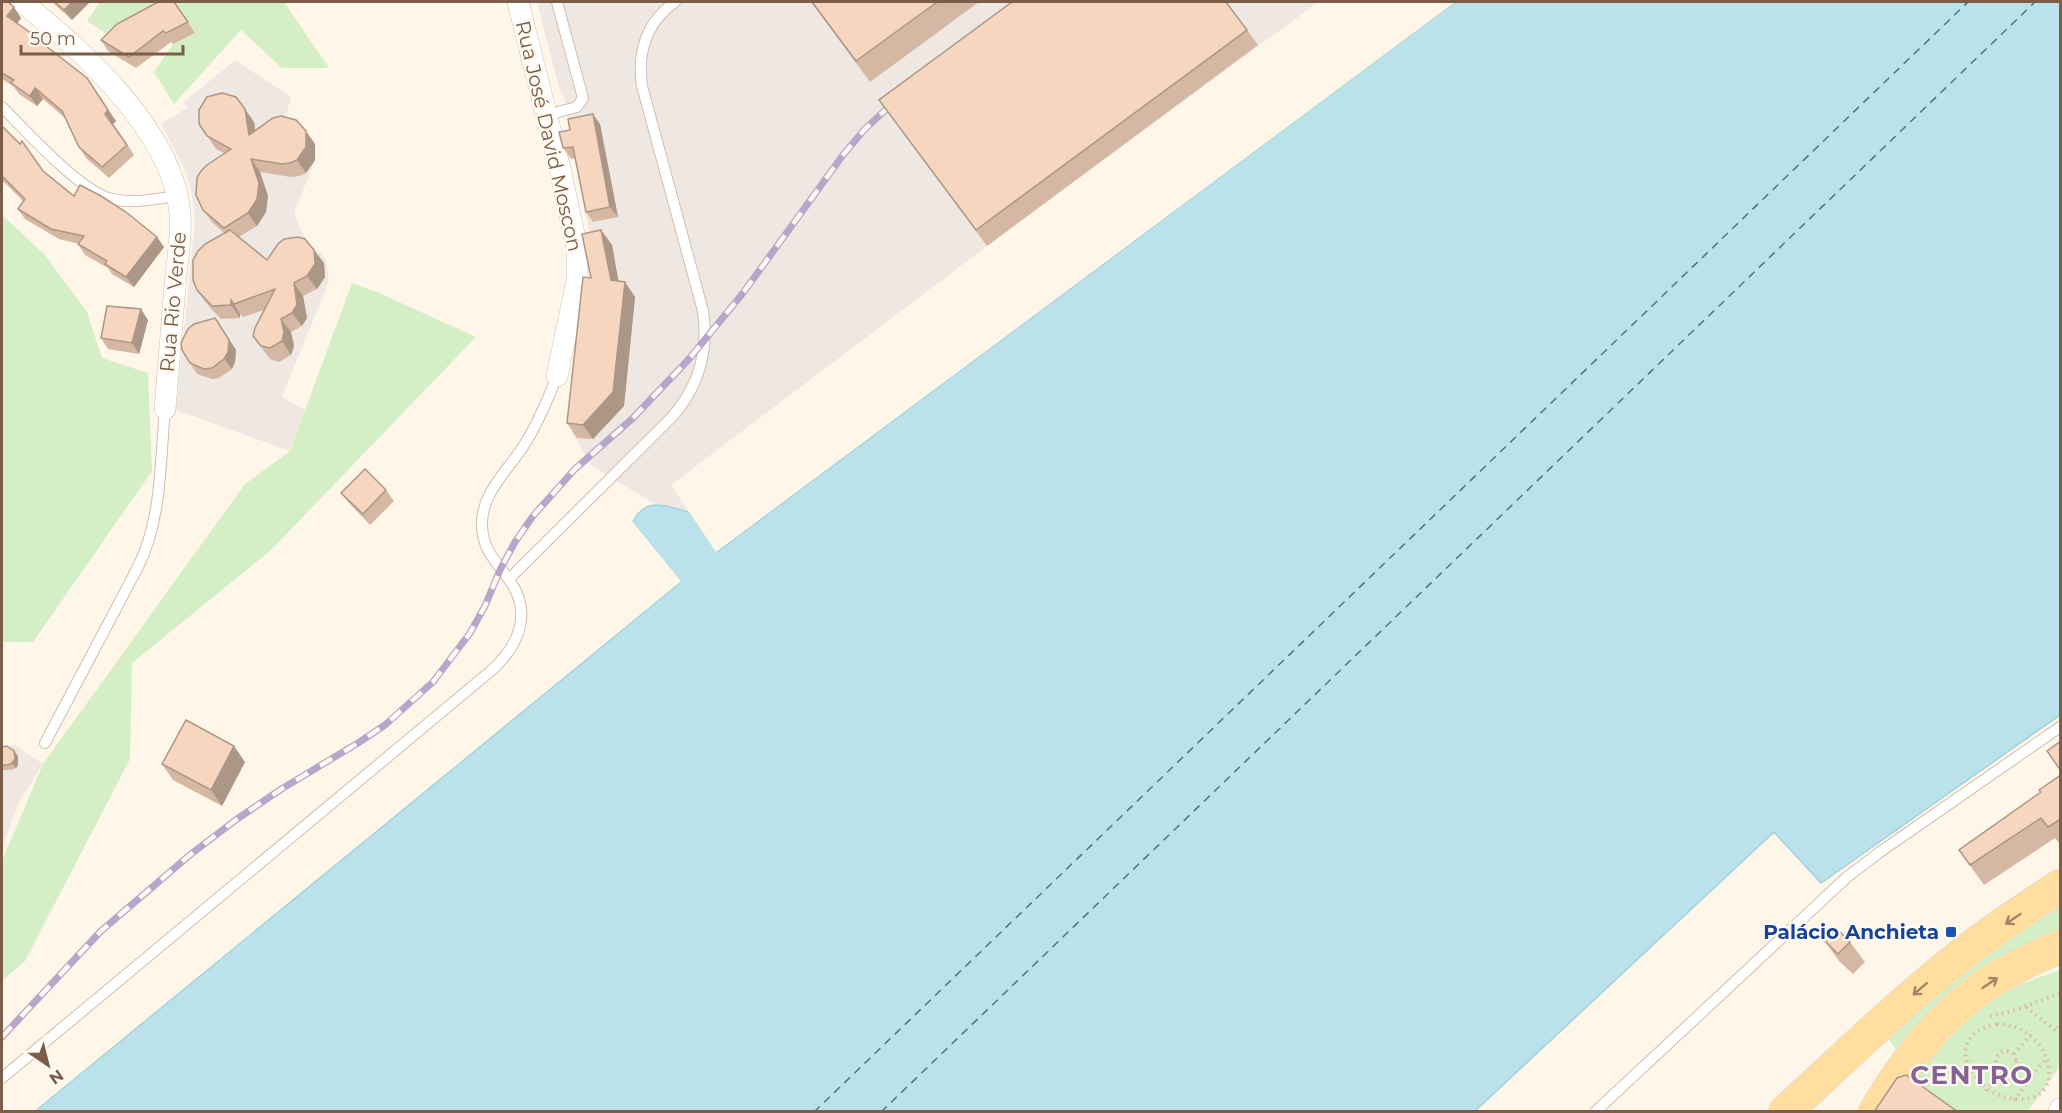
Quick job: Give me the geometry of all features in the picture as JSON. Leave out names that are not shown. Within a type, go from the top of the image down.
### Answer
[{"type":"main road","points":[[1785,1112],[1929,980],[1965,951],[2061,886]]},
{"type":"main road","points":[[1875,1112],[1890,1086],[1912,1057],[1945,1020],[1985,986],[2032,958],[2061,947]]},
{"type":"street","name":"Rua Rio Verde","points":[[22,2],[80,52],[125,101],[159,150],[170,172],[177,196],[180,226],[165,409]]},
{"type":"street","name":"Rua José David Moscon","points":[[518,2],[575,232],[578,264],[574,299],[557,376]]},
{"type":"lane","points":[[547,115],[577,107],[583,98],[557,2]]},
{"type":"lane","points":[[509,579],[671,418],[683,405],[700,373],[706,342],[703,311],[642,86],[640,71],[640,56],[651,27],[660,14],[675,2]]},
{"type":"lane","points":[[2,107],[81,183],[100,196],[136,201],[177,196]]},
{"type":"lane","points":[[2,1077],[503,660],[516,640],[521,616],[516,591],[509,579],[492,560],[486,548],[482,523],[483,512],[492,489],[520,452],[537,423],[557,376]]},
{"type":"lane","points":[[45,743],[138,567],[150,538],[157,505],[165,409]]},
{"type":"lane","points":[[1595,1112],[1846,878],[2061,727]]},
{"type":"path","points":[[1983,1016],[2026,1007],[2061,993]]},
{"type":"path","points":[[2026,1007],[2056,1031],[2061,1025]]},
{"type":"path","points":[[1997,1024],[2012,1025],[2030,1035],[2038,1042],[2046,1057],[2049,1078],[2044,1089],[2032,1098],[2013,1100],[2001,1099],[1986,1091],[1976,1082],[1968,1069],[1965,1054],[1971,1037],[1982,1029],[1997,1024]]},
{"type":"path","points":[[2014,1054],[2030,1035]]},
{"type":"path","points":[[2006,1051],[2014,1054],[2017,1062],[2013,1069],[2005,1072],[1996,1065],[1996,1057],[1999,1053],[2006,1051]]},
{"type":"path","points":[[2013,1100],[2046,1057]]},
{"type":"path","points":[[1986,1091],[2002,1070]]},
{"type":"shaded area","points":[[537,2],[1318,2],[987,246],[671,485],[689,512],[655,504],[592,466],[572,433],[595,262],[564,96],[560,91]]},
{"type":"shaded area","points":[[235,60],[291,97],[282,131],[305,132],[315,144],[315,160],[294,213],[307,244],[321,253],[326,260],[329,281],[282,397],[305,410],[290,451],[176,410],[195,219],[191,189],[185,170],[161,124],[187,108],[184,102]]},
{"type":"shaded area","points":[[14,745],[43,764],[19,802],[2,847],[2,750]]},
{"type":"green space","points":[[100,2],[284,2],[329,68],[282,68],[241,30],[174,104],[154,72],[173,44],[192,34],[110,36],[87,21]]},
{"type":"green space","points":[[2,215],[44,254],[87,312],[102,358],[148,373],[152,471],[33,642],[2,642]]},
{"type":"green space","points":[[352,283],[476,337],[271,550],[132,663],[130,759],[25,961],[2,981],[2,861],[43,764],[245,484],[290,451]]},
{"type":"green space","points":[[2060,901],[2060,933],[1897,1051],[1883,1030]]},
{"type":"green space","points":[[2060,970],[2060,1066],[2028,1111],[1951,1111],[1913,1084],[1945,1040],[1983,1003],[2021,984]]},
{"type":"water","points":[[1455,2],[2060,2],[2060,715],[1821,883],[1774,832],[1475,1111],[34,1112],[681,582],[633,522],[644,509],[657,505],[689,512],[717,552]]},
{"type":"pier","points":[[1450,2],[1455,2],[716,552],[686,508],[691,510],[717,548]]},
{"type":"pier","points":[[633,522],[681,581],[31,1112],[677,581],[630,524]]},
{"type":"building","points":[[2,2],[8,2],[14,7],[7,16],[87,78],[108,110],[105,114],[127,145],[102,167],[79,147],[62,111],[35,88],[30,96],[11,83],[14,80],[2,73]]},
{"type":"building","points":[[55,2],[72,2],[64,10]]},
{"type":"building","points":[[158,2],[174,2],[188,22],[166,33],[163,31],[129,57],[101,40],[117,24]]},
{"type":"building","points":[[812,2],[937,2],[856,61]]},
{"type":"building","points":[[1012,2],[1226,2],[1247,30],[976,230],[879,100]]},
{"type":"building","points":[[222,93],[236,97],[245,109],[249,135],[273,118],[281,116],[296,120],[306,131],[306,147],[297,160],[282,164],[251,159],[259,183],[257,199],[248,213],[224,228],[203,210],[196,195],[197,178],[201,171],[231,149],[207,136],[199,124],[199,110],[207,97]]},
{"type":"building","points":[[593,114],[610,207],[586,212],[573,147],[563,148],[559,132],[570,130],[568,119]]},
{"type":"building","points":[[2,126],[20,144],[22,141],[43,171],[74,196],[80,185],[126,212],[157,237],[126,277],[105,264],[107,261],[78,244],[84,236],[51,229],[18,209],[25,199],[2,176]]},
{"type":"building","points":[[230,230],[267,260],[284,239],[298,237],[305,239],[314,250],[315,264],[307,276],[294,283],[297,305],[292,313],[281,319],[284,332],[282,341],[270,348],[261,346],[253,336],[275,289],[234,304],[231,300],[231,305],[212,306],[197,290],[193,280],[193,260],[198,251],[205,244]]},
{"type":"building","points":[[601,230],[611,280],[625,282],[613,392],[583,425],[567,423],[583,277],[591,278],[582,234]]},
{"type":"building","points":[[107,306],[141,309],[132,343],[101,338]]},
{"type":"building","points":[[215,318],[229,340],[228,352],[224,359],[212,368],[204,369],[190,363],[182,350],[181,343],[188,329],[194,324]]},
{"type":"building","points":[[365,469],[386,490],[363,514],[341,493]]},
{"type":"building","points":[[186,720],[234,746],[211,790],[162,764]]},
{"type":"building","points":[[2061,741],[2061,771],[2047,751]]},
{"type":"building","points":[[7,746],[14,751],[15,759],[8,765],[2,765],[2,747]]},
{"type":"building","points":[[2061,775],[2061,819],[2048,827],[2041,818],[1970,865],[1959,850],[2041,792],[2039,790]]},
{"type":"building","points":[[1837,929],[1850,942],[1838,954],[1825,941]]},
{"type":"building","points":[[1906,1075],[1958,1112],[1874,1112],[1897,1078]]},
{"type":"ferry route","points":[[814,1112],[1968,2]]},
{"type":"ferry route","points":[[881,1112],[2035,2]]},
{"type":"railway","points":[[2,1037],[101,931],[191,854],[283,788],[385,725],[433,682],[470,633],[515,542],[533,516],[575,469],[632,419],[689,359],[743,293],[843,155],[864,130],[899,97]]},
{"type":"place","name":"Palácio Anchieta","points":[[1951,932]]},
{"type":"district","name":"CENTRO","points":[[1972,1075]]}]
